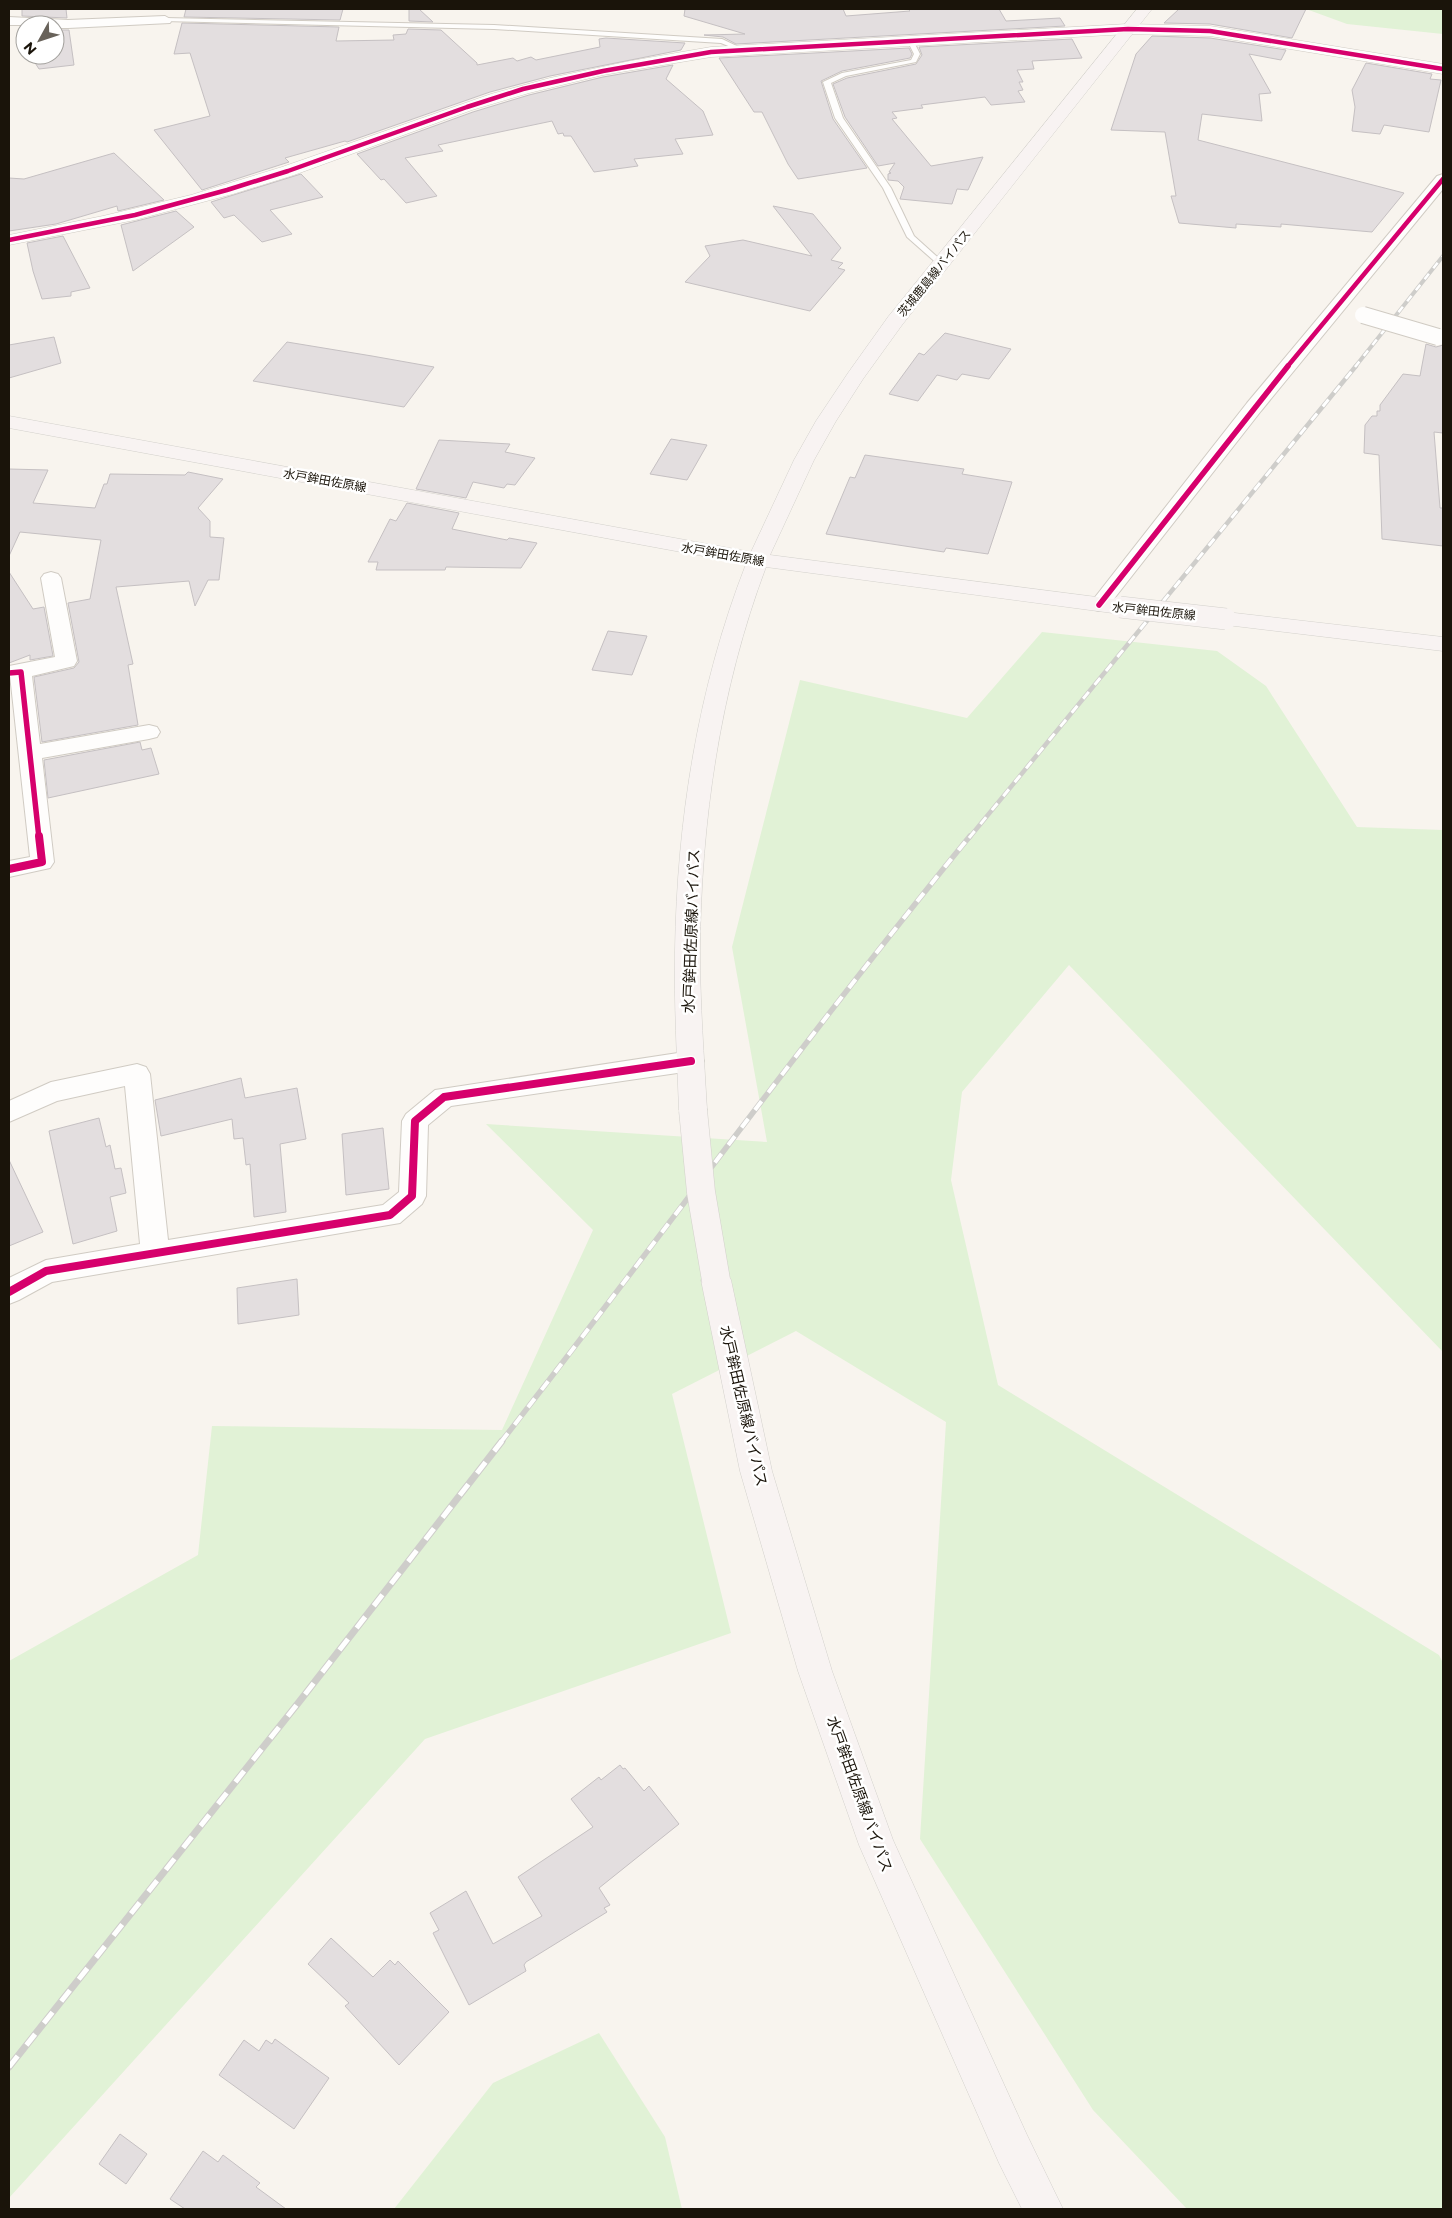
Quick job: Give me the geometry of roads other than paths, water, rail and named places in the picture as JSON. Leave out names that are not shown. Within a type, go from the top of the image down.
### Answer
[{"type":"main road","name":"茨城鹿島線バイパス","points":[[758,560],[785,500],[818,435],[856,375],[895,321],[1145,9]]},
{"type":"main road","name":"水戸鉾田佐原線","points":[[9,422],[758,560],[1110,606],[1443,644]]},
{"type":"main road","name":"水戸鉾田佐原線バイパス","points":[[758,560],[730,641],[711,722],[694,843],[688,931],[688,998],[693,1110],[701,1192],[716,1280],[756,1471],[815,1671],[877,1845],[1009,2140],[1043,2209]]},
{"type":"street","points":[[9,21],[68,24],[165,20]]},
{"type":"street","points":[[9,240],[100,223],[228,190],[464,108],[543,85],[647,62],[740,49],[1128,29],[1210,31],[1443,69]]},
{"type":"street","points":[[1110,606],[1254,407],[1443,179]]},
{"type":"street","points":[[1337,308],[1441,338]]},
{"type":"street","points":[[9,869],[42,862],[30,753],[15,672],[66,661],[51,578]]},
{"type":"street","points":[[30,753],[149,732]]},
{"type":"street","points":[[9,1292],[46,1271],[390,1215],[412,1196],[415,1121],[444,1097],[691,1061]]},
{"type":"street","points":[[9,1112],[51,1092],[137,1074],[156,1253]]},
{"type":"lane","points":[[165,20],[494,26],[722,41],[740,49]]},
{"type":"lane","points":[[910,40],[916,54],[914,61],[901,66],[840,76],[827,82],[839,118],[887,188],[911,237],[941,265]]},
{"type":"railway","points":[[1355,367],[1443,256]]},
{"type":"railway","points":[[969,838],[1356,366]]},
{"type":"railway","points":[[501,1442],[850,986],[970,836]]},
{"type":"railway","points":[[9,2067],[299,1702],[502,1441]]}]
